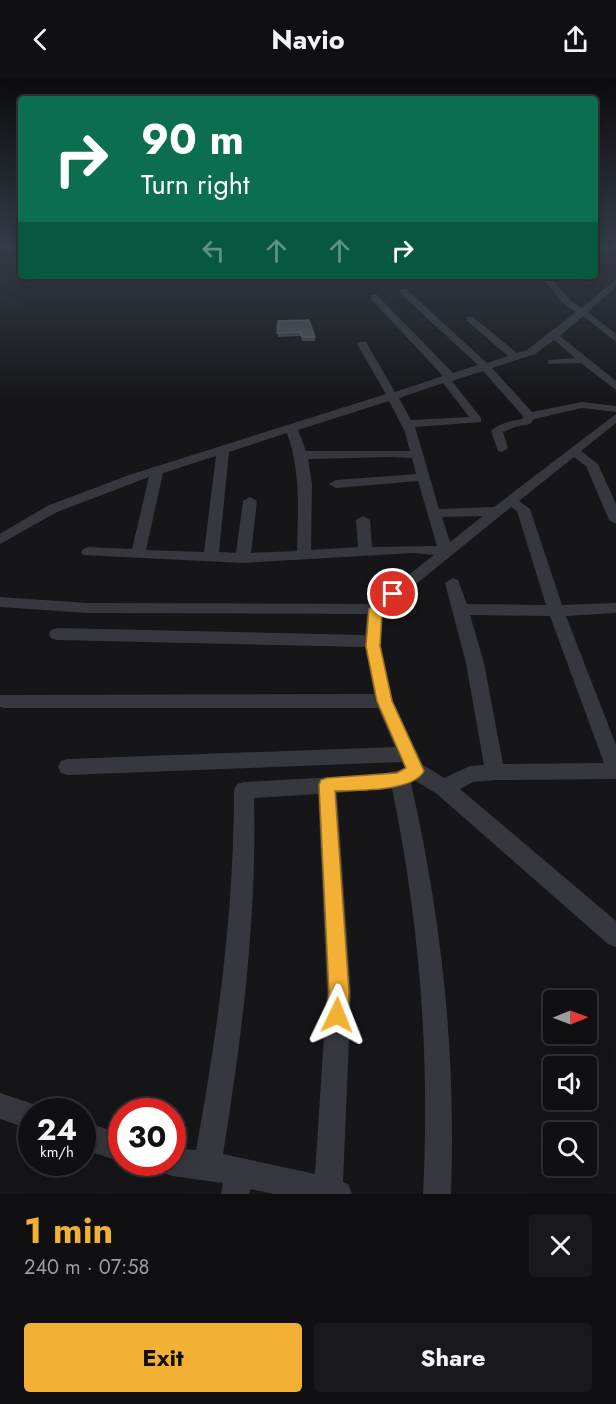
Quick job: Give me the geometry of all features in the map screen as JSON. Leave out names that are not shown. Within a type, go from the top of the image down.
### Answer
[{"type":"street","points":[[376,299],[449,379],[477,420],[407,424]]},
{"type":"street","points":[[412,299],[486,367],[529,416]]},
{"type":"street","points":[[565,299],[614,335]]},
{"type":"street","points":[[0,540],[61,505],[157,471],[531,352],[555,336],[596,299]]},
{"type":"street","points":[[470,318],[516,357]]},
{"type":"street","points":[[555,336],[616,387]]},
{"type":"street","points":[[362,344],[407,424],[441,539],[447,551]]},
{"type":"street","points":[[552,362],[586,360]]},
{"type":"street","points":[[529,416],[582,405],[616,409]]},
{"type":"street","points":[[502,448],[497,437],[499,430],[526,422],[529,416]]},
{"type":"street","points":[[0,602],[88,608],[375,609],[616,417]]},
{"type":"street","points":[[291,428],[301,455],[305,484],[304,555]]},
{"type":"street","points":[[211,556],[223,450]]},
{"type":"street","points":[[573,451],[592,464],[616,520]]},
{"type":"street","points":[[301,455],[392,453],[416,455]]},
{"type":"street","points":[[138,553],[157,471]]},
{"type":"street","points":[[336,484],[423,477]]},
{"type":"street","points":[[243,558],[249,501]]},
{"type":"street","points":[[434,513],[504,506],[523,509],[556,611],[616,771],[470,774],[444,788]]},
{"type":"street","points":[[363,520],[365,551]]},
{"type":"street","points":[[88,552],[243,558],[365,551],[431,549],[447,551]]},
{"type":"street","points":[[453,583],[475,663],[495,772]]},
{"type":"street","points":[[375,609],[374,641],[384,701],[407,768],[437,1004],[441,1127],[437,1194]]},
{"type":"street","points":[[459,609],[556,611],[616,609]]},
{"type":"street","points":[[57,634],[374,641]]},
{"type":"street","points":[[4,701],[384,701]]},
{"type":"street","points":[[68,767],[407,768],[444,788],[616,936]]},
{"type":"street","points":[[207,1165],[236,987],[243,909],[244,790],[327,785],[407,768]]},
{"type":"street","points":[[186,1163],[207,1165],[238,1183],[333,1193],[339,992],[327,785]]},
{"type":"street","points":[[0,1106],[18,1112]]},
{"type":"building","points":[[309,320],[315,337],[302,337],[301,332],[277,333],[278,321]]},
{"type":"route","points":[[337,1015],[339,992],[327,785],[400,779],[416,771],[406,754],[384,701],[373,646],[375,609],[393,594]]}]
